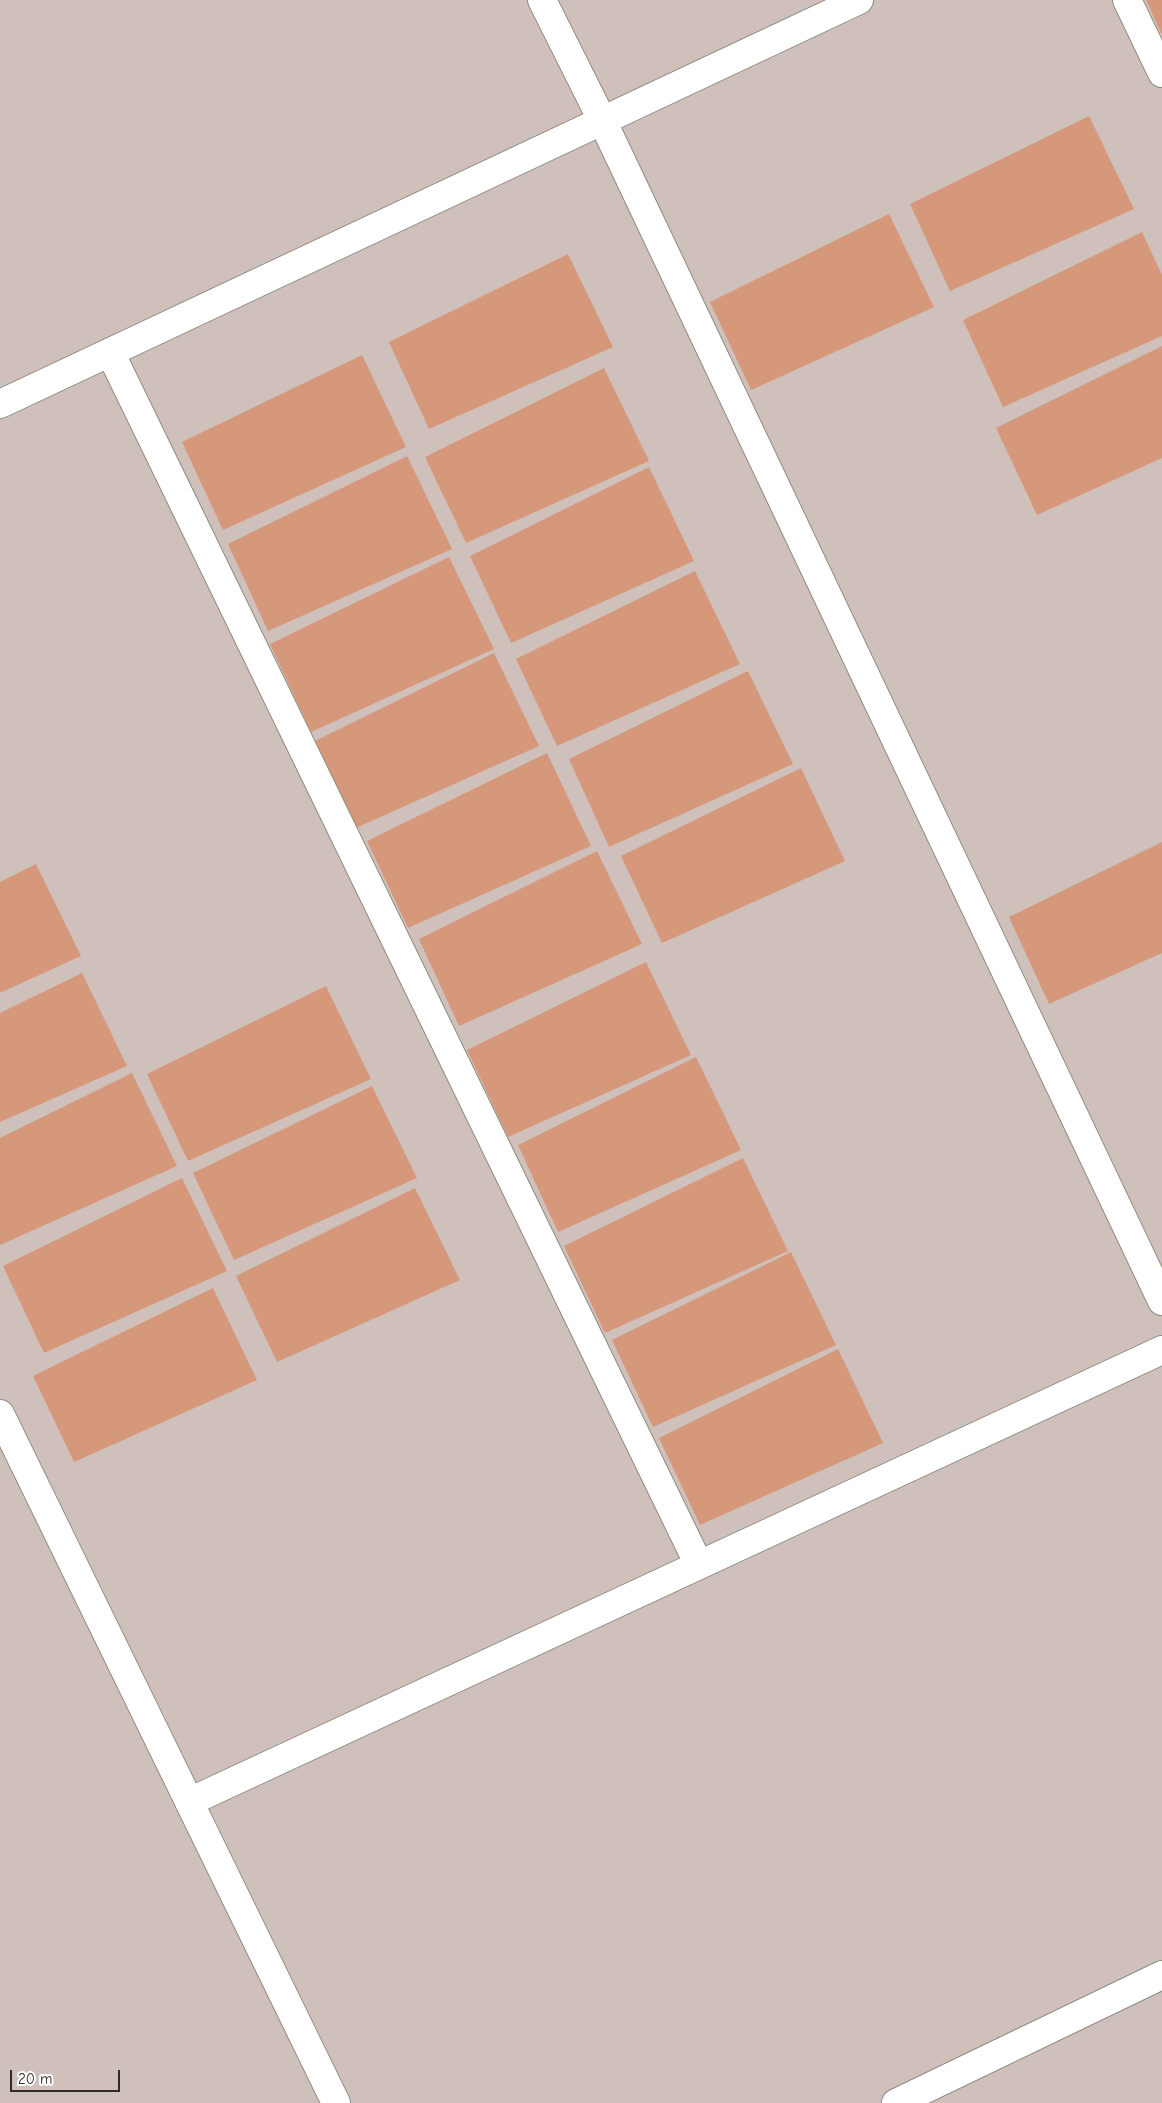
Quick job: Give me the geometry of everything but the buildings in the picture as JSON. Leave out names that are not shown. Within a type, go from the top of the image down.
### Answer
[{"type":"street","points":[[542,0],[602,120],[1162,1301]]},
{"type":"street","points":[[0,404],[859,0]]},
{"type":"street","points":[[1127,0],[1162,73]]},
{"type":"street","points":[[110,352],[698,1565]]},
{"type":"street","points":[[189,1802],[1162,1350]]},
{"type":"street","points":[[0,1414],[336,2103]]},
{"type":"street","points":[[896,2103],[936,2095],[1162,1976]]},
{"type":"shaded area","points":[[0,0],[1162,0],[1162,2103],[0,2103]]}]
